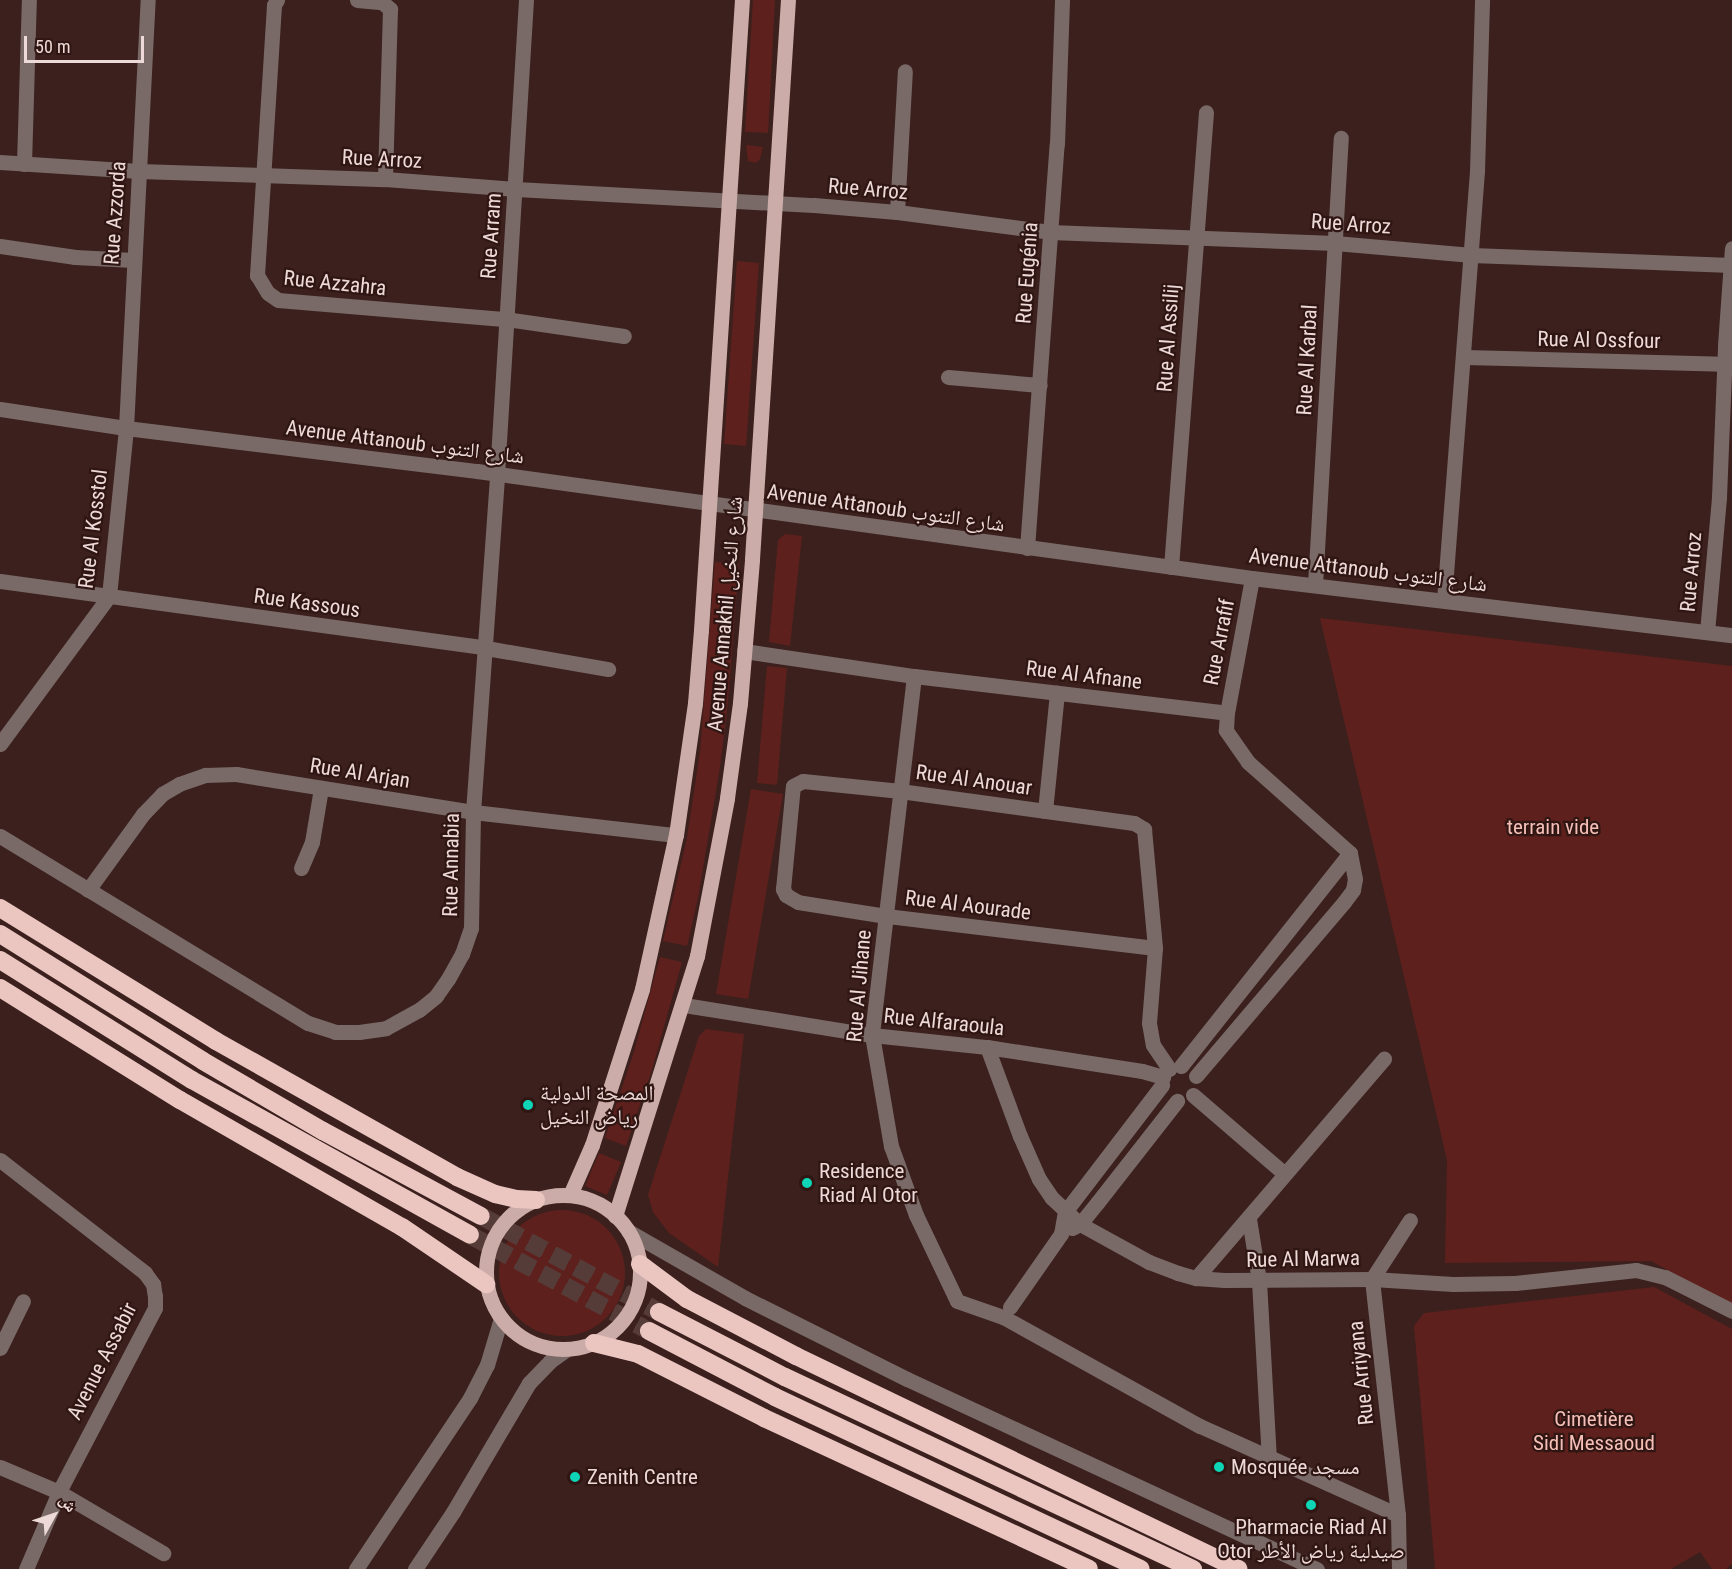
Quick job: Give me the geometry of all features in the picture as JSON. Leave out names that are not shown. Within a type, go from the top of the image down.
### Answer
[{"type":"highway","points":[[0,908],[216,1041],[457,1177],[495,1194],[516,1199],[536,1200]]},
{"type":"highway","points":[[0,934],[223,1073],[323,1131],[480,1216]]},
{"type":"highway","points":[[0,960],[192,1080],[470,1235]]},
{"type":"highway","points":[[0,988],[180,1100],[402,1227],[486,1284]]},
{"type":"highway","points":[[640,1264],[687,1299],[796,1356],[1238,1569]]},
{"type":"highway","points":[[659,1312],[785,1377],[1193,1569]]},
{"type":"highway","points":[[649,1331],[775,1397],[1141,1569]]},
{"type":"highway","points":[[594,1343],[638,1354],[764,1418],[1089,1569]]},
{"type":"main road","name":"Avenue Annakhil شارع النخيل","points":[[570,1195],[592,1145],[639,1000],[676,835],[695,703],[742,0]]},
{"type":"main road","name":"Avenue Annakhil شارع النخيل","points":[[615,1216],[684,1005],[697,956],[727,798],[744,651],[755,511],[788,0]]},
{"type":"main road","points":[[570,1195],[594,1202],[615,1216],[628,1231],[640,1264],[640,1280],[630,1311],[614,1330],[594,1343],[566,1350],[537,1345],[511,1329],[501,1318],[490,1298],[486,1284],[486,1266],[496,1233],[513,1213],[536,1200],[570,1195]]},
{"type":"street","points":[[24,164],[29,0]]},
{"type":"street","name":"Rue Azzorda","points":[[126,429],[148,0]]},
{"type":"street","name":"Rue Azzahra","points":[[277,0],[274,5],[257,275],[262,287],[272,298],[506,319],[624,336]]},
{"type":"street","points":[[357,0],[382,2],[390,9],[385,179]]},
{"type":"street","name":"Rue Arram","points":[[497,474],[526,0]]},
{"type":"street","name":"Rue Eugénia","points":[[1027,548],[1057,144],[1062,0]]},
{"type":"street","points":[[1444,600],[1477,171],[1482,0]]},
{"type":"street","points":[[897,212],[905,71]]},
{"type":"street","name":"Rue Al Assilij","points":[[1171,567],[1206,112]]},
{"type":"street","name":"Rue Al Karbal","points":[[1315,585],[1341,138]]},
{"type":"street","name":"Rue Arroz","points":[[0,162],[139,171],[385,179],[516,189],[774,203],[897,212],[1050,232],[1335,243],[1471,255],[1731,265]]},
{"type":"street","points":[[0,246],[51,255],[133,260]]},
{"type":"street","name":"Rue Arroz","points":[[1707,632],[1725,497],[1732,248]]},
{"type":"street","name":"Rue Al Ossfour","points":[[1464,357],[1728,364]]},
{"type":"street","points":[[948,377],[1040,385]]},
{"type":"street","name":"Avenue Attanoub شارع التنوب","points":[[0,409],[126,429],[497,474],[1252,578],[1732,635]]},
{"type":"street","name":"Rue Al Kosstol","points":[[0,744],[109,596],[126,429]]},
{"type":"street","name":"Rue Annabia","points":[[0,836],[308,1023],[334,1032],[359,1032],[386,1028],[419,1010],[436,996],[462,954],[471,928],[473,812],[497,474]]},
{"type":"street","name":"Rue Arrafif","points":[[1227,713],[1252,578]]},
{"type":"street","name":"Rue Kassous","points":[[0,581],[486,648],[608,669]]},
{"type":"street","name":"Rue Al Afnane","points":[[744,651],[914,676],[1227,713]]},
{"type":"street","name":"Rue Al Jihane","points":[[914,676],[872,1035],[891,1146],[916,1215],[957,1301],[1003,1317],[1200,1426],[1269,1459],[1398,1515]]},
{"type":"street","points":[[1046,811],[1057,693]]},
{"type":"street","points":[[1196,1077],[1344,902],[1353,890],[1355,879],[1350,853],[1248,762],[1226,730],[1227,713]]},
{"type":"street","name":"Rue Al Arjan","points":[[88,890],[142,814],[162,794],[179,783],[205,775],[236,774],[473,812],[676,835]]},
{"type":"street","name":"Rue Al Anouar","points":[[783,889],[793,786],[803,781],[900,791],[1134,823],[1147,833],[1155,948]]},
{"type":"street","points":[[301,868],[312,842],[321,788]]},
{"type":"street","points":[[1010,1307],[1061,1234],[1065,1212],[1169,1074],[1350,853]]},
{"type":"street","name":"Rue Al Aourade","points":[[783,889],[786,895],[798,902],[886,916],[1155,948]]},
{"type":"street","points":[[1155,948],[1149,1023],[1153,1045],[1169,1074],[1167,1096],[1176,1101],[1189,1099],[1198,1083],[1193,1071],[1169,1074]]},
{"type":"street","name":"Rue Alfaraoula","points":[[684,1005],[872,1035],[987,1047],[1169,1074]]},
{"type":"street","name":"Rue Al Marwa","points":[[987,1047],[1036,1173],[1065,1212],[1080,1224],[1149,1262],[1197,1278],[1259,1281],[1372,1279],[1453,1284],[1515,1283],[1636,1270],[1665,1277],[1732,1311]]},
{"type":"street","points":[[1197,1278],[1384,1059]]},
{"type":"street","points":[[1193,1095],[1285,1174]]},
{"type":"street","points":[[1061,1234],[1080,1224],[1176,1101]]},
{"type":"street","name":"Avenue Assabir","points":[[0,1160],[145,1273],[153,1284],[155,1296],[155,1308],[59,1492],[26,1569]]},
{"type":"street","points":[[1249,1219],[1259,1281],[1269,1459]]},
{"type":"street","points":[[1372,1279],[1410,1220]]},
{"type":"street","points":[[628,1231],[735,1293],[907,1379],[1317,1569]]},
{"type":"street","name":"Rue Arriyana","points":[[1372,1279],[1398,1515],[1399,1569]]},
{"type":"street","points":[[0,1348],[23,1301]]},
{"type":"street","points":[[356,1569],[470,1398],[487,1365],[501,1318]]},
{"type":"street","points":[[415,1569],[458,1504],[529,1383],[550,1361],[566,1350]]},
{"type":"street","points":[[0,1467],[59,1492],[163,1553]]},
{"type":"green space","points":[[753,0],[775,0],[768,133],[745,132]]},
{"type":"green space","points":[[746,145],[763,147],[760,159],[756,163],[748,161]]},
{"type":"green space","points":[[737,261],[759,263],[746,446],[724,444]]},
{"type":"green space","points":[[785,534],[802,536],[790,646],[769,642],[778,540]]},
{"type":"green space","points":[[715,562],[739,564],[727,712],[720,767],[698,898],[687,946],[663,941],[687,838],[700,752]]},
{"type":"green space","name":"terrain vide","points":[[1320,618],[1732,666],[1732,1305],[1651,1261],[1445,1263],[1447,1160]]},
{"type":"green space","points":[[767,666],[787,668],[777,785],[757,783]]},
{"type":"green space","points":[[751,789],[783,794],[748,999],[716,994]]},
{"type":"green space","points":[[660,957],[682,962],[652,1070],[626,1146],[605,1138],[633,1055]]},
{"type":"green space","points":[[706,1029],[744,1034],[718,1267],[669,1233],[653,1212],[648,1195],[699,1036]]},
{"type":"green space","points":[[599,1153],[621,1162],[607,1195],[585,1186]]},
{"type":"green space","points":[[562,1210],[586,1215],[607,1228],[620,1249],[625,1273],[620,1297],[607,1318],[586,1331],[562,1336],[538,1331],[517,1318],[504,1297],[499,1273],[504,1249],[517,1228],[538,1215]]},
{"type":"green space","name":"Cimetière Sidi Messaoud","points":[[1654,1287],[1732,1329],[1732,1564],[1726,1569],[1712,1569],[1700,1552],[1671,1569],[1435,1569],[1414,1326],[1424,1313]]},
{"type":"tunnel","points":[[481,1216],[659,1312]]},
{"type":"tunnel","points":[[470,1235],[649,1331]]},
{"type":"place","name":"المصحة الدولية رياض النخيل","points":[[528,1105]]},
{"type":"place","name":"Residence Riad Al Otor","points":[[807,1183]]},
{"type":"place","name":"Mosquée مسجد","points":[[1219,1467]]},
{"type":"place","name":"Zenith Centre","points":[[575,1477]]},
{"type":"place","name":"Pharmacie Riad Al Otor صيدلية رياض الأطر","points":[[1311,1505]]}]
